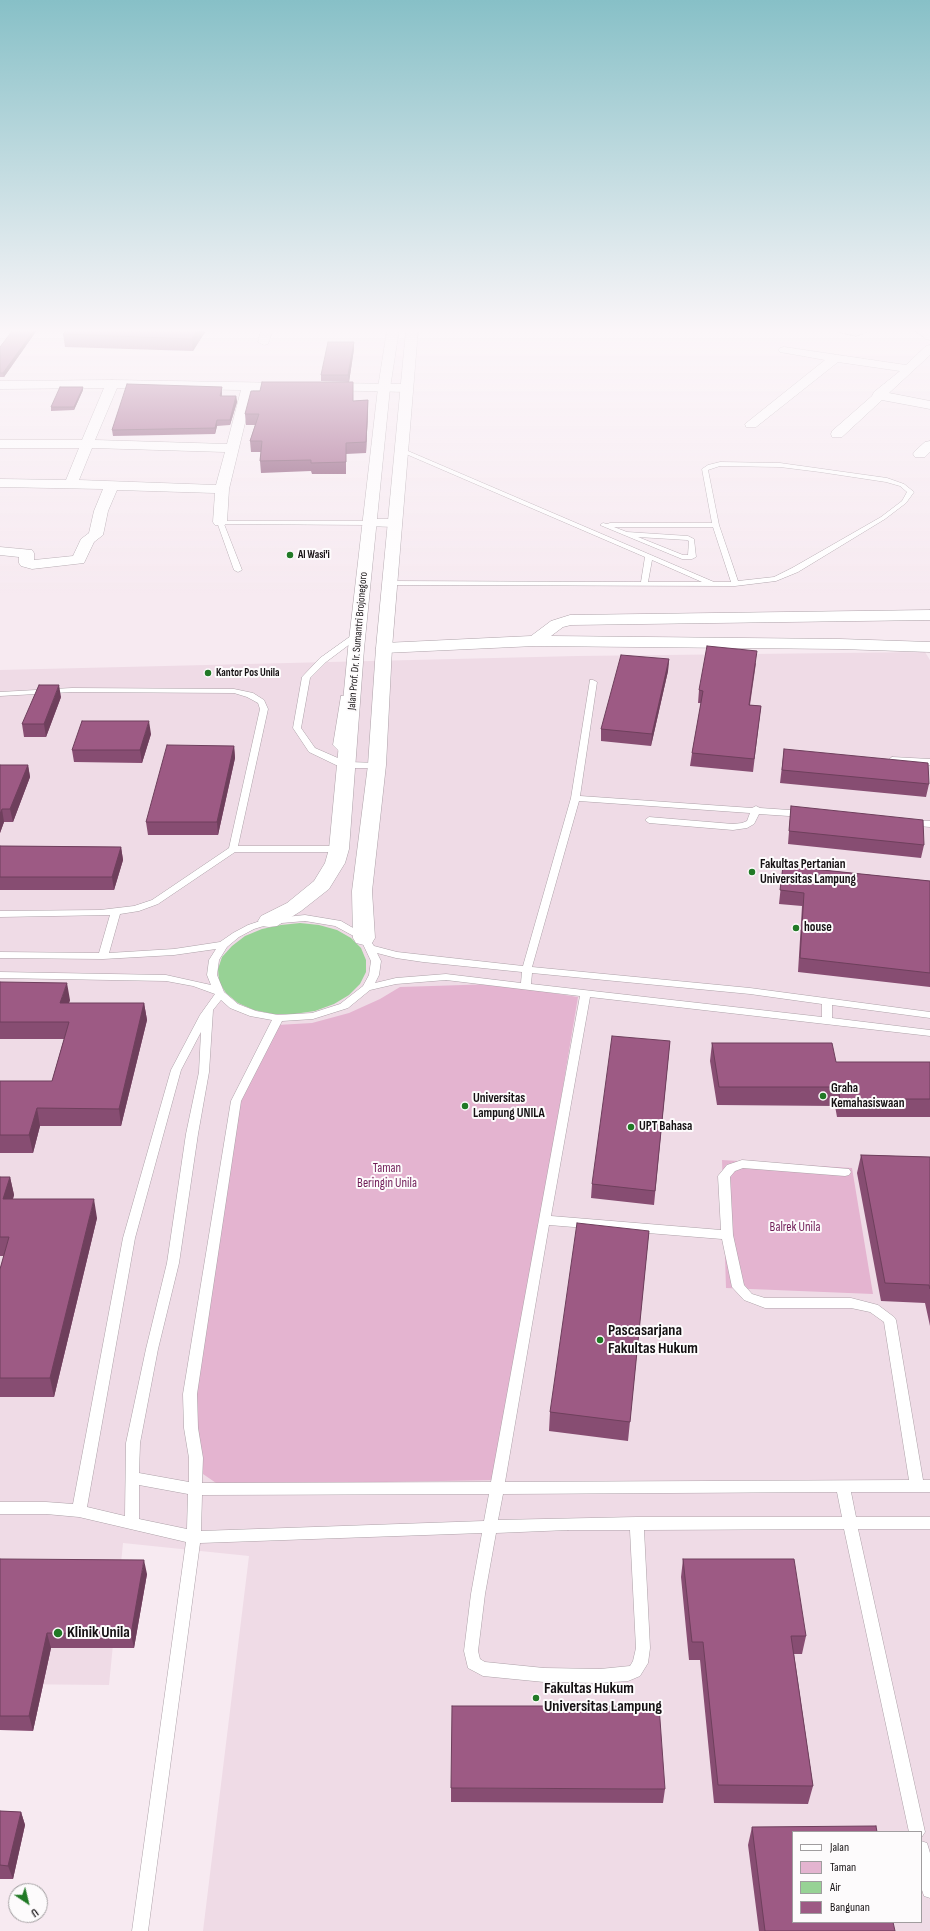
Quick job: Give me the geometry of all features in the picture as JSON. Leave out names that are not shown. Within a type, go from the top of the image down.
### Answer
[{"type":"street","points":[[71,484],[97,420]]},
{"type":"street","points":[[220,522],[222,489],[240,420]]},
{"type":"street","name":"Jalan Prof. Dr. Ir. Sumantri Brojonegoro","points":[[269,921],[294,907],[322,885],[335,863],[339,849],[348,760],[357,642],[381,420]]},
{"type":"street","points":[[368,943],[362,891],[377,765],[384,648],[403,420]]},
{"type":"street","points":[[751,424],[756,420]]},
{"type":"street","points":[[837,434],[852,420]]},
{"type":"street","points":[[0,444],[87,444],[233,448]]},
{"type":"street","points":[[920,454],[930,445]]},
{"type":"street","points":[[0,483],[71,484],[110,491]]},
{"type":"street","points":[[46,497],[110,491],[222,489]]},
{"type":"street","points":[[0,551],[23,551],[27,553],[26,563],[32,565],[79,560],[88,540],[96,535],[102,511],[110,491]]},
{"type":"street","points":[[370,523],[395,524]]},
{"type":"street","points":[[535,641],[556,624],[570,620],[930,615]]},
{"type":"street","points":[[384,648],[535,641],[840,644],[930,647]]},
{"type":"lane","points":[[401,450],[715,584]]},
{"type":"lane","points":[[390,583],[735,584],[776,579],[795,570],[883,518],[904,502],[911,492],[902,485],[887,480],[780,465],[715,465],[705,469],[716,525],[735,584]]},
{"type":"lane","points":[[238,570],[220,522],[370,523]]},
{"type":"lane","points":[[581,527],[603,525],[716,525]]},
{"type":"lane","points":[[603,525],[682,557],[692,557],[692,540],[688,538],[628,534]]},
{"type":"lane","points":[[644,584],[649,556]]},
{"type":"lane","points":[[357,642],[323,660],[306,677],[298,728],[312,750],[339,763],[348,760],[377,765]]},
{"type":"lane","points":[[526,985],[527,968],[575,798],[593,682]]},
{"type":"lane","points":[[0,694],[72,690],[234,691],[250,695],[261,702],[264,709],[233,849]]},
{"type":"lane","points":[[884,759],[930,762]]},
{"type":"lane","points":[[575,798],[756,809],[814,815]]},
{"type":"lane","points":[[649,820],[733,827],[744,826],[751,822],[756,809]]},
{"type":"lane","points":[[899,822],[930,824]]},
{"type":"lane","points":[[0,914],[116,912],[148,906],[233,849],[339,849]]},
{"type":"lane","points":[[103,956],[116,912]]},
{"type":"lane","points":[[79,1511],[129,1238],[176,1070],[218,992],[212,975],[214,960],[223,946],[236,935],[251,927],[269,921],[305,918],[338,923],[368,943],[396,955],[423,959],[750,991],[930,1015]]},
{"type":"lane","points":[[0,975],[166,978],[194,983],[218,992],[234,1006],[254,1014],[278,1018],[312,1016],[344,1006],[367,988],[374,975],[376,961],[368,943]]},
{"type":"lane","points":[[0,955],[103,956],[174,952],[223,946]]},
{"type":"lane","points":[[367,988],[396,981],[439,978],[526,985],[585,994],[930,1033]]},
{"type":"lane","points":[[585,994],[478,1594],[471,1651],[473,1663],[483,1669],[544,1675],[600,1676],[628,1674],[635,1671],[640,1663],[643,1648],[637,1523]]},
{"type":"lane","points":[[827,1001],[827,1021]]},
{"type":"lane","points":[[132,1524],[132,1478],[135,1435],[152,1349],[173,1263],[192,1134],[204,1072],[208,1010]]},
{"type":"lane","points":[[140,1931],[194,1537],[196,1458],[191,1428],[190,1394],[236,1101],[278,1018]]},
{"type":"lane","points":[[132,1478],[196,1489],[924,1486],[890,1320],[874,1308],[851,1303],[765,1303],[748,1296],[738,1287],[727,1235],[724,1176],[731,1168],[742,1164],[845,1172]]},
{"type":"lane","points":[[544,1220],[727,1235]]},
{"type":"lane","points":[[843,1487],[917,1831]]},
{"type":"lane","points":[[0,1508],[46,1508],[79,1511],[194,1537],[490,1526],[637,1523],[850,1525],[930,1524]]},
{"type":"lane","points":[[922,1854],[930,1890]]},
{"type":"shaded area","name":"Universitas Lampung UNILA","points":[[925,652],[930,660],[930,1931],[203,1931],[249,1556],[123,1543],[109,1685],[0,1684],[0,670],[577,656]]},
{"type":"green space","name":"Taman Beringin Unila","points":[[495,984],[578,997],[497,1480],[219,1485],[203,1474],[197,1457],[193,1392],[237,1103],[277,1025],[312,1023],[349,1013],[380,999],[400,987]]},
{"type":"green space","name":"Balrek Unila","points":[[722,1160],[852,1168],[873,1294],[726,1288]]},
{"type":"water","points":[[300,923],[319,925],[337,930],[351,938],[361,948],[366,960],[366,972],[360,984],[349,995],[334,1004],[315,1011],[294,1014],[273,1014],[254,1010],[238,1003],[226,993],[219,982],[218,969],[222,957],[232,946],[245,936],[262,929]]},
{"type":"building","points":[[115,420],[217,420],[215,428],[112,430]]},
{"type":"building","points":[[257,420],[367,420],[366,442],[346,443],[346,462],[311,463],[311,460],[260,461],[262,441],[250,441]]},
{"type":"building","points":[[707,646],[757,651],[749,705],[761,706],[754,759],[692,753],[703,691],[699,690]]},
{"type":"building","points":[[621,655],[669,659],[652,734],[601,729]]},
{"type":"building","points":[[39,685],[59,685],[44,724],[22,724]]},
{"type":"building","points":[[82,721],[149,721],[140,750],[72,750]]},
{"type":"building","points":[[167,745],[234,746],[217,822],[146,822]]},
{"type":"building","points":[[784,749],[928,763],[929,784],[782,770]]},
{"type":"building","points":[[0,765],[28,765],[10,809],[2,809],[0,814]]},
{"type":"building","points":[[791,806],[923,820],[924,845],[789,831]]},
{"type":"building","points":[[0,846],[121,847],[112,877],[0,877]]},
{"type":"building","points":[[783,866],[930,881],[930,973],[800,958],[804,893],[780,890]]},
{"type":"building","points":[[0,982],[67,983],[60,1003],[144,1003],[119,1109],[37,1108],[29,1135],[0,1135],[0,1081],[52,1081],[69,1022],[0,1022]]},
{"type":"building","name":"UPT Bahasa","points":[[612,1036],[670,1041],[655,1191],[592,1184]]},
{"type":"building","points":[[712,1043],[832,1043],[836,1062],[930,1062],[930,1099],[840,1099],[838,1087],[719,1087]]},
{"type":"building","points":[[861,1155],[930,1157],[930,1289],[929,1285],[885,1283]]},
{"type":"building","points":[[0,1177],[10,1177],[3,1199],[94,1199],[50,1378],[0,1378],[0,1269],[9,1237],[0,1237]]},
{"type":"building","name":"Pascasarjana Fakultas Hukum","points":[[577,1223],[649,1231],[630,1422],[550,1412]]},
{"type":"building","points":[[0,1559],[144,1560],[131,1634],[47,1633],[29,1716],[0,1716]]},
{"type":"building","points":[[683,1559],[794,1559],[806,1636],[791,1636],[813,1786],[718,1785],[703,1642],[692,1642]]},
{"type":"building","points":[[452,1706],[659,1706],[665,1789],[451,1788]]},
{"type":"building","points":[[0,1811],[21,1812],[8,1866],[0,1865]]},
{"type":"building","points":[[876,1826],[877,1831],[792,1831],[792,1923],[893,1923],[895,1931],[765,1931],[752,1827]]},
{"type":"place","name":"Al Wasi'i","points":[[290,555]]},
{"type":"place","name":"Kantor Pos Unila","points":[[208,673]]},
{"type":"place","name":"Fakultas Pertanian Universitas Lampung","points":[[752,872]]},
{"type":"place","name":"house","points":[[796,928]]},
{"type":"place","name":"Graha Kemahasiswaan","points":[[823,1096]]},
{"type":"place","name":"Universitas Lampung UNILA","points":[[465,1106]]},
{"type":"place","name":"UPT Bahasa","points":[[631,1127]]},
{"type":"place","name":"Pascasarjana Fakultas Hukum","points":[[600,1340]]},
{"type":"place","name":"Klinik Unila","points":[[58,1633]]},
{"type":"place","name":"Fakultas Hukum Universitas Lampung","points":[[536,1698]]}]
